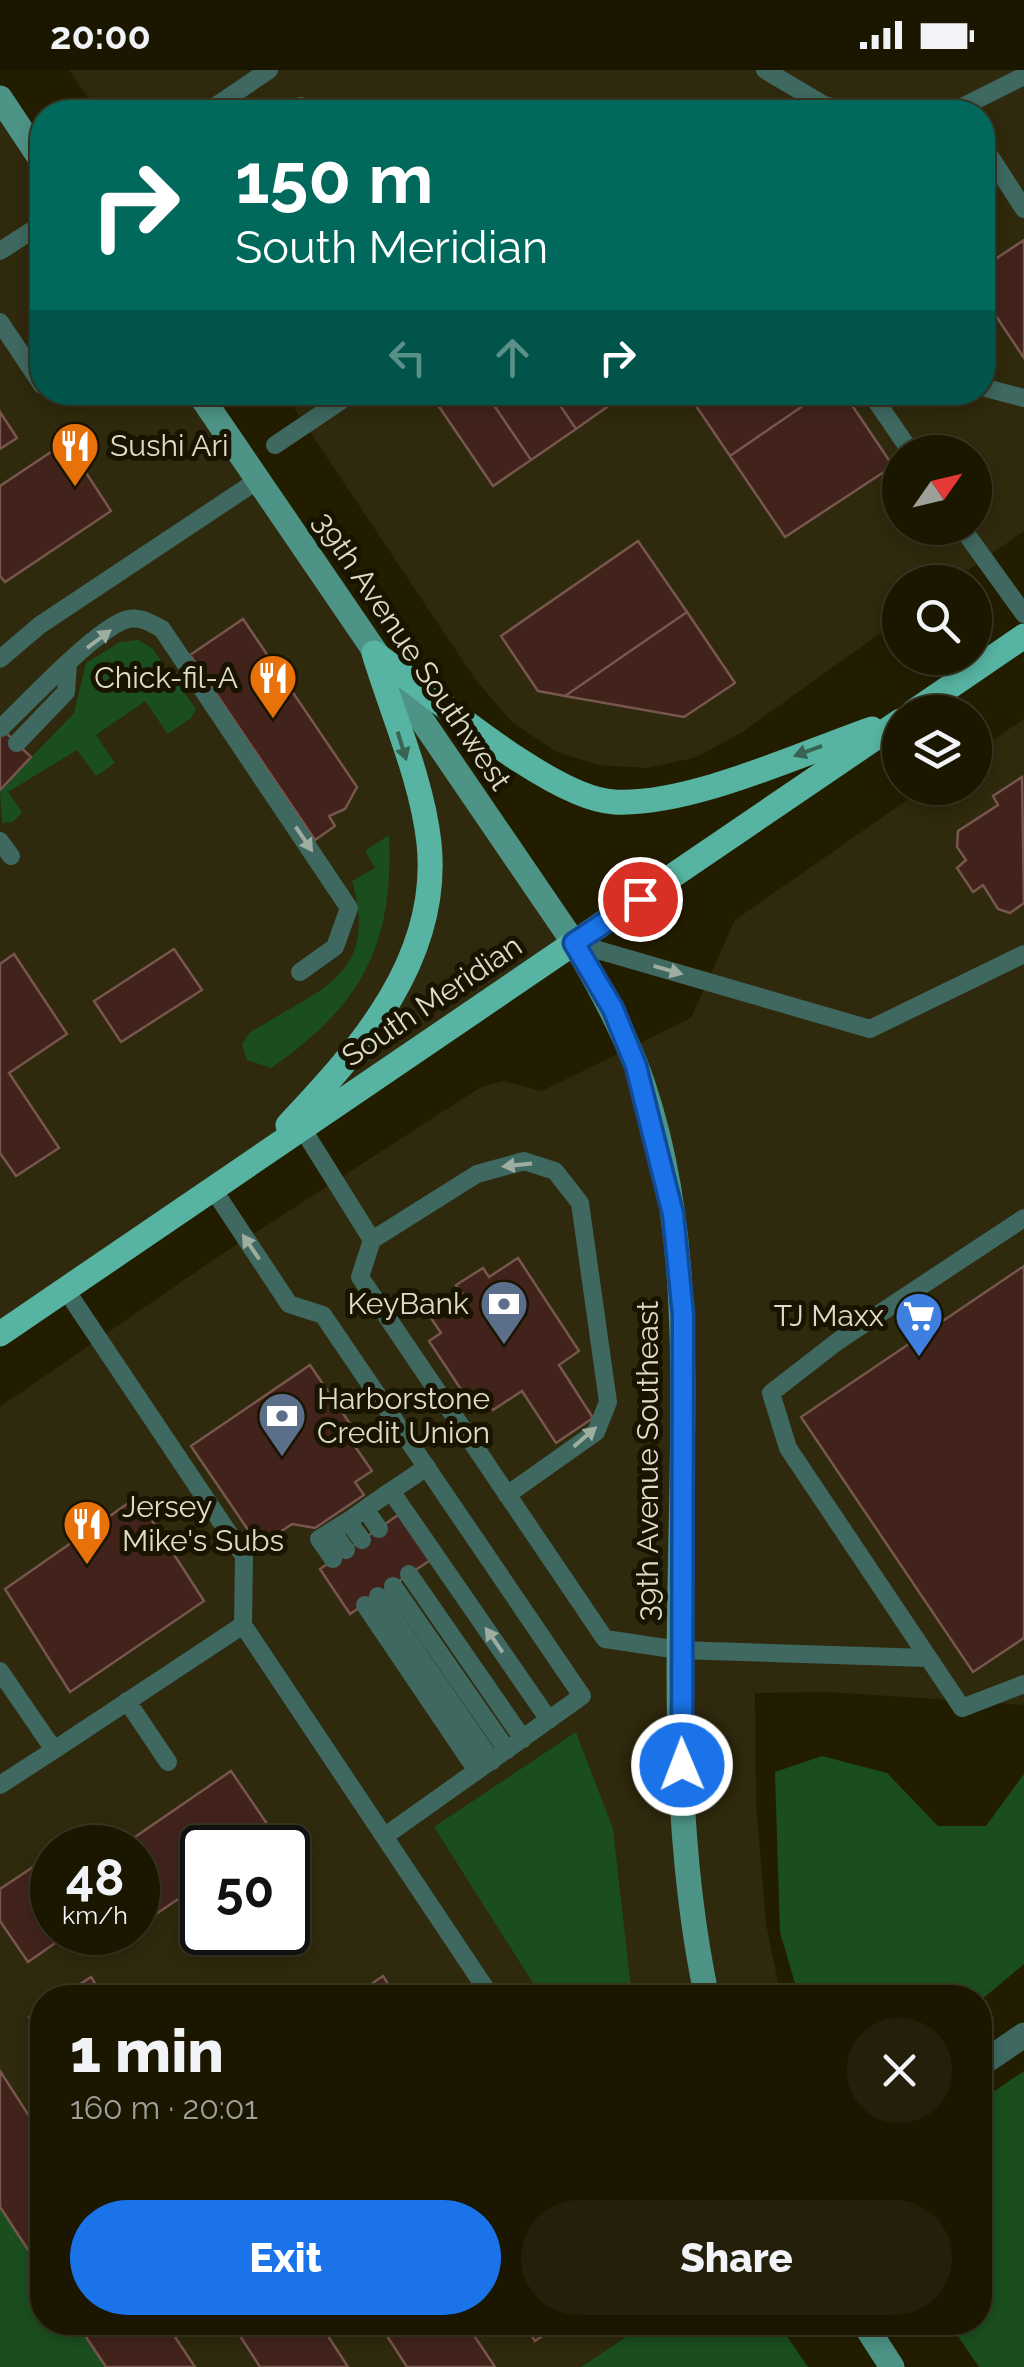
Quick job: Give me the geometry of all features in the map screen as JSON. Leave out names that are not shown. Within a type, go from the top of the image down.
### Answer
[{"type":"main road","points":[[0,98],[30,144]]},
{"type":"main road","name":"39th Avenue Southwest","points":[[207,405],[574,943]]},
{"type":"main road","points":[[938,695],[1024,636]]},
{"type":"main road","points":[[374,652],[535,769],[581,794],[614,802],[710,786],[882,726]]},
{"type":"main road","points":[[253,1162],[342,1068],[383,1013],[407,972],[420,930],[429,884],[428,842],[374,652]]},
{"type":"main road","name":"South Meridian","points":[[0,1334],[882,732]]},
{"type":"main road","name":"39th Avenue Southeast","points":[[574,943],[613,1009],[636,1066],[673,1214],[683,1315],[680,1650],[686,1871],[705,1985]]},
{"type":"main road","points":[[871,2335],[892,2367]]},
{"type":"street","points":[[992,2057],[1024,2035]]},
{"type":"lane","points":[[225,100],[269,70]]},
{"type":"lane","points":[[765,70],[816,100]]},
{"type":"lane","points":[[985,100],[1020,86]]},
{"type":"lane","points":[[995,164],[1024,209]]},
{"type":"lane","points":[[0,251],[30,232]]},
{"type":"lane","points":[[0,322],[30,366]]},
{"type":"lane","points":[[995,390],[1024,398]]},
{"type":"lane","points":[[275,445],[335,405]]},
{"type":"lane","points":[[879,405],[899,435]]},
{"type":"lane","points":[[0,659],[40,625],[258,480]]},
{"type":"lane","points":[[974,545],[1024,614]]},
{"type":"lane","points":[[1,728],[68,663],[125,620],[143,620],[162,629],[349,908],[335,947],[300,972]]},
{"type":"lane","points":[[17,742],[66,692],[68,663]]},
{"type":"lane","points":[[574,943],[870,1029],[1024,954]]},
{"type":"lane","points":[[302,1128],[372,1240]]},
{"type":"lane","points":[[508,1495],[596,1432],[608,1402],[580,1203],[555,1171],[524,1160],[477,1174],[372,1240],[360,1278],[605,1640],[680,1650],[928,1658]]},
{"type":"lane","points":[[213,1189],[289,1304],[323,1314],[582,1696],[385,1836]]},
{"type":"lane","points":[[1024,1218],[838,1341],[771,1392],[788,1448],[962,1708],[1024,1684]]},
{"type":"lane","points":[[66,1290],[244,1556],[243,1625],[483,1985]]},
{"type":"lane","points":[[340,1526],[347,1550],[319,1539],[427,1467]]},
{"type":"lane","points":[[391,1491],[549,1720]]},
{"type":"lane","points":[[365,1509],[378,1529]]},
{"type":"lane","points":[[410,1574],[500,1755]]},
{"type":"lane","points":[[500,1755],[378,1595],[500,1755]]},
{"type":"lane","points":[[1,1782],[243,1625]]},
{"type":"lane","points":[[0,1672],[54,1750]]},
{"type":"lane","points":[[127,1701],[168,1762]]},
{"type":"shaded area","points":[[69,70],[1024,70],[1024,531],[975,565],[882,565],[882,632],[744,731],[697,757],[647,768],[598,765],[557,752],[513,723],[475,679],[292,405],[995,405],[995,100],[90,100]]},
{"type":"shaded area","points":[[0,98],[30,143],[30,405],[207,405],[574,943],[0,1334]]},
{"type":"shaded area","points":[[1024,719],[1024,1705],[829,1692],[755,1693],[756,1802],[766,1924],[779,1985],[30,1985],[30,2252],[0,2207],[0,1407],[216,1258],[481,1087],[503,1081],[542,1091],[691,1018],[735,920],[900,805],[992,805],[992,741]]},
{"type":"shaded area","points":[[85,2335],[630,2335],[581,2367],[107,2367]]},
{"type":"green space","points":[[138,640],[152,648],[196,709],[191,718],[168,734],[145,701],[96,735],[115,763],[96,776],[77,750],[8,792],[22,812],[13,822],[2,823],[0,790],[74,713],[86,663],[120,642]]},
{"type":"green space","points":[[389,835],[389,874],[378,940],[350,996],[329,1020],[271,1068],[247,1060],[242,1045],[249,1033],[320,991],[350,960],[358,939],[352,881],[375,868],[365,851]]},
{"type":"green space","points":[[576,1732],[613,1829],[631,1985],[534,1985],[434,1827]]},
{"type":"green space","points":[[822,1756],[887,1773],[938,1826],[986,1826],[1024,1774],[1024,1964],[992,1991],[992,1985],[795,1985],[780,1932],[775,1772]]},
{"type":"green space","points":[[1024,2071],[1024,2367],[979,2367],[957,2335],[992,2335],[992,2093]]},
{"type":"green space","points":[[0,2207],[30,2252],[30,2335],[85,2335],[107,2367],[0,2367]]},
{"type":"green space","points":[[629,2335],[786,2335],[808,2367],[581,2367]]},
{"type":"building","points":[[1024,240],[1024,358],[995,314],[995,259]]},
{"type":"building","points":[[438,405],[494,405],[531,460],[493,486]]},
{"type":"building","points":[[494,405],[560,405],[576,429],[531,460]]},
{"type":"building","points":[[560,405],[610,405],[576,429]]},
{"type":"building","points":[[695,405],[804,405],[730,456]]},
{"type":"building","points":[[804,405],[852,405],[882,450],[882,473],[785,537],[730,456]]},
{"type":"building","points":[[0,412],[17,438],[0,449]]},
{"type":"building","points":[[66,442],[111,511],[5,582],[0,576],[0,486]]},
{"type":"building","points":[[638,541],[687,612],[565,696],[538,691],[501,636]]},
{"type":"building","points":[[687,612],[735,683],[684,717],[565,696]]},
{"type":"building","name":"Chick-fil-A","points":[[243,619],[357,787],[345,809],[329,816],[335,826],[315,840],[190,655]]},
{"type":"building","points":[[0,727],[31,757],[0,790]]},
{"type":"building","points":[[1022,777],[1024,903],[1010,913],[998,909],[983,885],[973,892],[957,868],[966,860],[957,847],[958,831],[998,805],[993,796]]},
{"type":"building","points":[[174,949],[202,990],[121,1042],[94,1001]]},
{"type":"building","points":[[14,954],[67,1034],[9,1073],[59,1148],[16,1176],[0,1153],[0,964]]},
{"type":"building","name":"KeyBank","points":[[518,1258],[579,1351],[559,1365],[593,1418],[556,1443],[522,1391],[493,1410],[480,1391],[468,1400],[429,1341],[441,1333],[431,1318],[464,1296],[456,1285],[483,1268],[489,1277]]},
{"type":"building","points":[[1024,1266],[1024,1638],[973,1672],[801,1417]]},
{"type":"building","name":"Harborstone Credit Union","points":[[310,1365],[359,1437],[352,1442],[372,1471],[355,1482],[364,1495],[315,1528],[292,1524],[259,1546],[191,1446]]},
{"type":"building","points":[[137,1497],[204,1601],[70,1692],[5,1589]]},
{"type":"building","points":[[401,1513],[432,1559],[350,1614],[320,1569]]},
{"type":"building","points":[[231,1771],[268,1825],[180,1825],[180,1898],[160,1911],[160,1825],[152,1825]]},
{"type":"building","points":[[30,1869],[30,1955],[38,1955],[28,1962],[0,1921],[0,1889]]},
{"type":"building","points":[[383,1976],[389,1985],[370,1985]]},
{"type":"building","points":[[91,1977],[96,1985],[79,1985]]},
{"type":"building","points":[[0,2071],[30,2117],[30,2253],[0,2207]]},
{"type":"building","points":[[85,2335],[174,2335],[195,2367],[106,2367]]},
{"type":"building","points":[[239,2335],[327,2335],[348,2367],[260,2367]]},
{"type":"building","points":[[386,2335],[474,2335],[495,2367],[407,2367]]},
{"type":"place","name":"Sushi Ari","points":[[75,488]]},
{"type":"place","name":"Chick-fil-A","points":[[273,720]]},
{"type":"place","name":"KeyBank","points":[[504,1346]]},
{"type":"place","name":"TJ Maxx","points":[[919,1358]]},
{"type":"place","name":"Harborstone Credit Union","points":[[282,1458]]},
{"type":"place","name":"Jersey Mike's Subs","points":[[87,1566]]},
{"type":"route","points":[[640,899],[574,943],[613,1009],[636,1066],[664,1164],[673,1214],[684,1366],[682,1765]]}]
